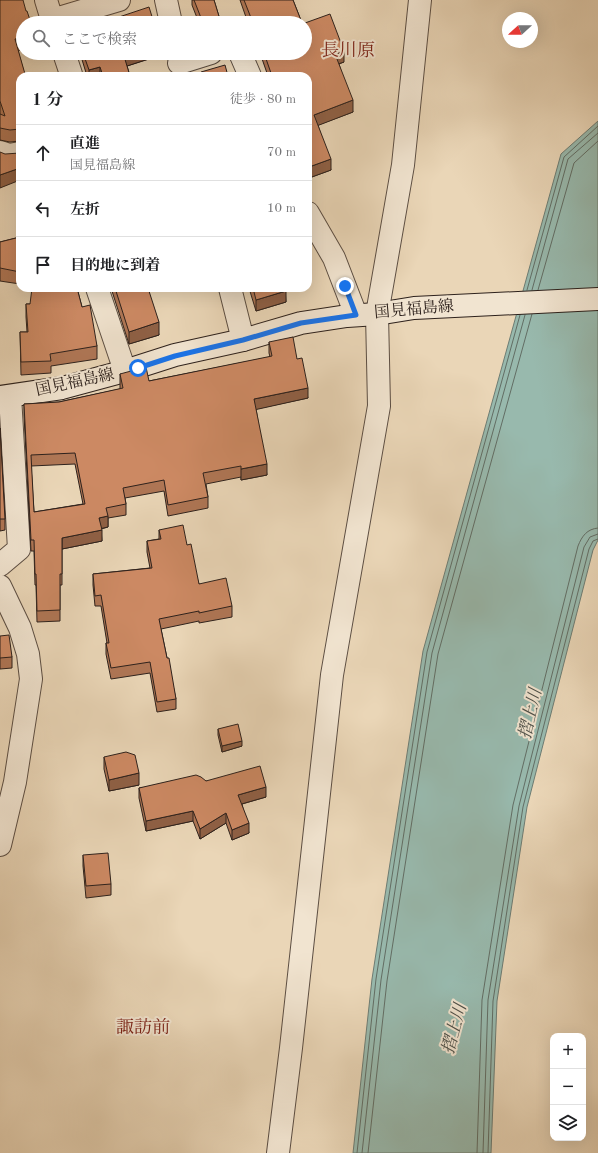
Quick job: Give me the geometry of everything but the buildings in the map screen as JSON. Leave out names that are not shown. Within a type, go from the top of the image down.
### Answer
[{"type":"street","points":[[50,14],[119,0]]},
{"type":"street","points":[[166,0],[170,16]]},
{"type":"street","points":[[278,1153],[332,675],[380,406],[367,314],[403,165],[420,0]]},
{"type":"street","points":[[66,60],[70,72]]},
{"type":"street","points":[[179,64],[191,60]]},
{"type":"street","points":[[243,60],[248,72]]},
{"type":"street","points":[[0,152],[9,155],[16,154]]},
{"type":"street","points":[[312,220],[367,314]]},
{"type":"street","points":[[98,292],[126,371]]},
{"type":"street","points":[[231,292],[243,340]]},
{"type":"street","name":"国見福島線","points":[[5,396],[62,388],[175,356],[243,340],[301,323],[414,308],[598,299]]},
{"type":"street","points":[[0,565],[19,549],[5,396]]},
{"type":"street","points":[[0,586],[20,628],[28,654],[31,679],[15,782],[0,845]]},
{"type":"water","name":"摺上川","points":[[598,121],[598,540],[593,550],[527,807],[497,1001],[491,1153],[353,1153],[372,979],[423,651],[561,154]]},
{"type":"district","name":"長川原","points":[[348,51]]},
{"type":"district","name":"諏訪前","points":[[143,1028]]},
{"type":"route","points":[[138,368],[175,356],[243,340],[301,323],[356,315],[345,286]]}]
